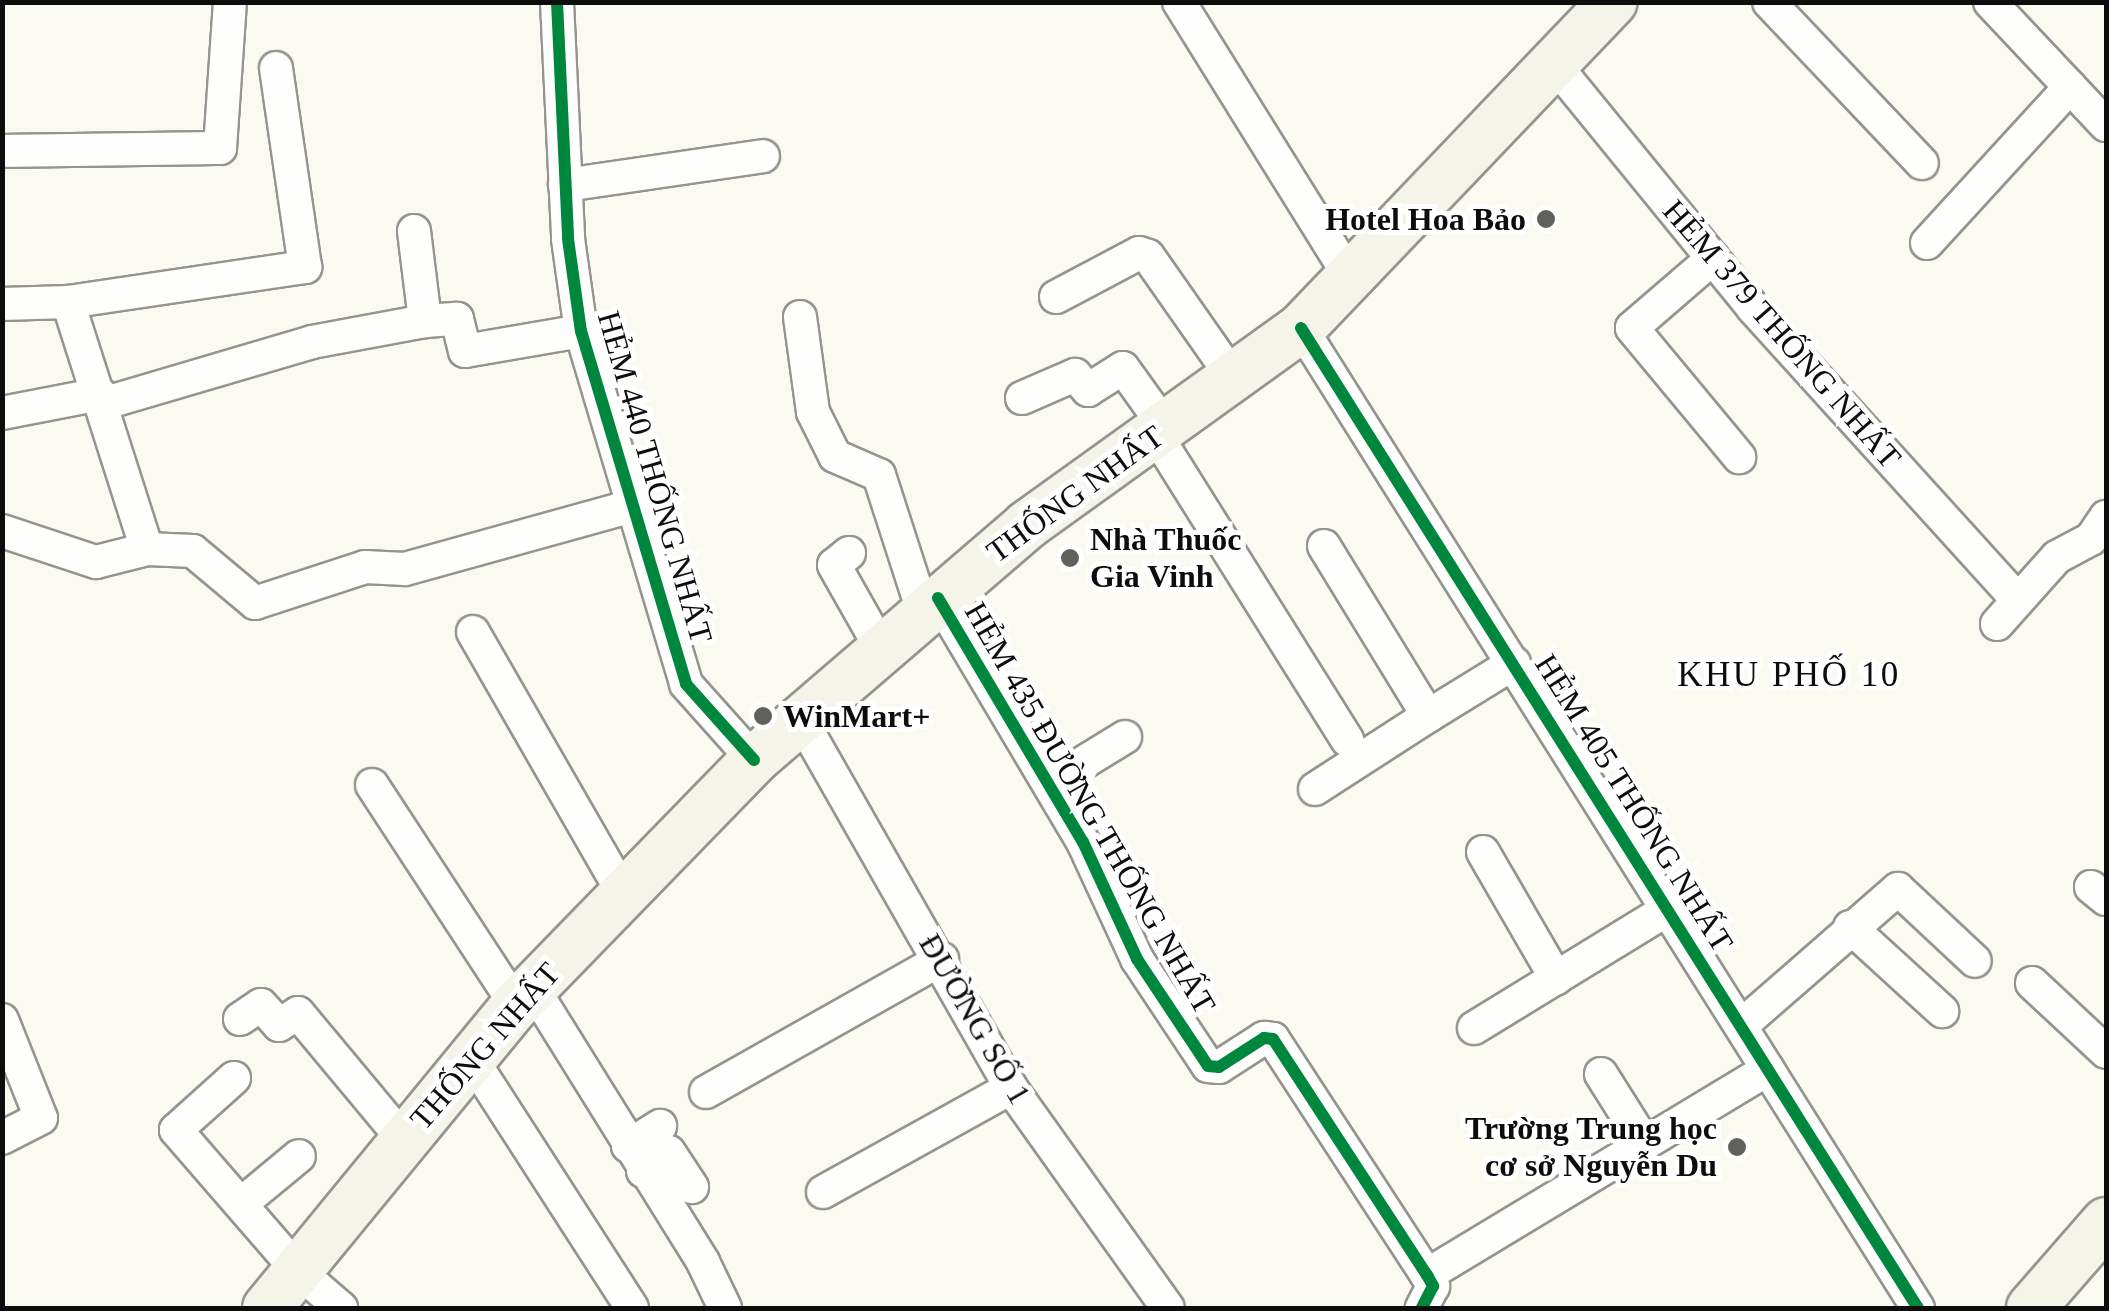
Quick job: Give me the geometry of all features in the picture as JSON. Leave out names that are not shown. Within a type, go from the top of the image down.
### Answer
[{"type":"main road","name":"THỐNG NHẤT","points":[[267,1308],[524,996],[754,760],[931,605],[1301,328],[1352,280],[1613,2]]},
{"type":"main road","points":[[2030,1308],[2106,1222]]},
{"type":"street","points":[[2,151],[220,148],[230,2]]},
{"type":"street","name":"HẺM 440 THỐNG NHẤT","points":[[557,2],[566,185],[581,331],[628,507],[686,684],[754,760]]},
{"type":"street","points":[[1179,2],[1352,280]]},
{"type":"street","points":[[1769,2],[1922,163]]},
{"type":"street","points":[[1990,2],[2106,125]]},
{"type":"street","name":"HẺM 379 THỐNG NHẤT","points":[[1556,65],[2006,611],[2057,557],[2091,538],[2106,518]]},
{"type":"street","points":[[2,304],[68,302],[305,267],[276,68]]},
{"type":"street","points":[[1927,243],[2070,87]]},
{"type":"street","points":[[566,185],[763,156]]},
{"type":"street","points":[[414,230],[426,321]]},
{"type":"street","points":[[1056,298],[1139,253],[1148,256],[1234,379]]},
{"type":"street","points":[[1713,258],[1632,328],[1739,457]]},
{"type":"street","points":[[68,302],[147,549]]},
{"type":"street","name":"HẺM 435 ĐƯỜNG THỐNG NHẤT","points":[[800,317],[812,412],[835,456],[879,476],[931,605],[1050,783],[1137,959],[1208,1066],[1219,1067],[1264,1038],[1273,1039],[1427,1275]]},
{"type":"street","points":[[2,413],[101,399],[328,338],[426,321],[456,318],[465,351],[581,331]]},
{"type":"street","name":"HẺM 405 THỐNG NHẤT","points":[[1301,328],[1918,1308]]},
{"type":"street","points":[[1022,398],[1075,375],[1088,390],[1123,368],[1347,740]]},
{"type":"street","points":[[2,531],[96,562],[147,549],[193,551],[255,603],[365,568],[406,569],[628,507]]},
{"type":"street","points":[[1324,546],[1428,716]]},
{"type":"street","points":[[849,553],[834,565],[881,648]]},
{"type":"street","points":[[474,632],[622,892]]},
{"type":"street","points":[[1314,790],[1514,663]]},
{"type":"street","name":"ĐƯỜNG SỐ 1","points":[[800,718],[942,959],[1011,1088],[1168,1308]]},
{"type":"street","points":[[1050,783],[1126,737]]},
{"type":"street","points":[[372,785],[636,1159],[726,1308]]},
{"type":"street","points":[[1483,852],[1556,978]]},
{"type":"street","points":[[1742,1025],[1898,889],[1976,961]]},
{"type":"street","points":[[1474,1028],[1668,909]]},
{"type":"street","points":[[1850,927],[1942,1012]]},
{"type":"street","points":[[706,1092],[942,959]]},
{"type":"street","points":[[2032,983],[2106,1052]]},
{"type":"street","points":[[240,1018],[261,1005],[279,1024],[298,1013],[404,1140]]},
{"type":"street","points":[[2,1020],[42,1118],[2,1138]]},
{"type":"street","points":[[470,1058],[632,1308]]},
{"type":"street","points":[[1422,1308],[1433,1286],[1427,1275],[1768,1069]]},
{"type":"street","points":[[1601,1074],[1645,1144]]},
{"type":"street","points":[[234,1078],[176,1130],[298,1271],[341,1308]]},
{"type":"street","points":[[823,1192],[1011,1088]]},
{"type":"street","points":[[636,1159],[660,1126]]},
{"type":"street","points":[[636,1159],[670,1152],[692,1187]]},
{"type":"street","points":[[241,1204],[298,1156]]},
{"type":"cycle path","points":[[557,2],[568,239],[581,331],[686,684],[754,760]]},
{"type":"cycle path","points":[[1301,328],[1918,1308]]},
{"type":"cycle path","points":[[938,598],[1083,842],[1137,959],[1208,1066],[1219,1067],[1264,1038],[1273,1039],[1427,1275],[1433,1286],[1422,1308]]},
{"type":"place","name":"Hotel Hoa Bảo","points":[[1546,219]]},
{"type":"place","name":"Nhà Thuốc Gia Vinh","points":[[1070,558]]},
{"type":"place","name":"WinMart+","points":[[763,716]]},
{"type":"place","name":"Trường Trung học cơ sở Nguyễn Du","points":[[1737,1147]]},
{"type":"district","name":"KHU PHỐ 10","points":[[1789,675]]}]
